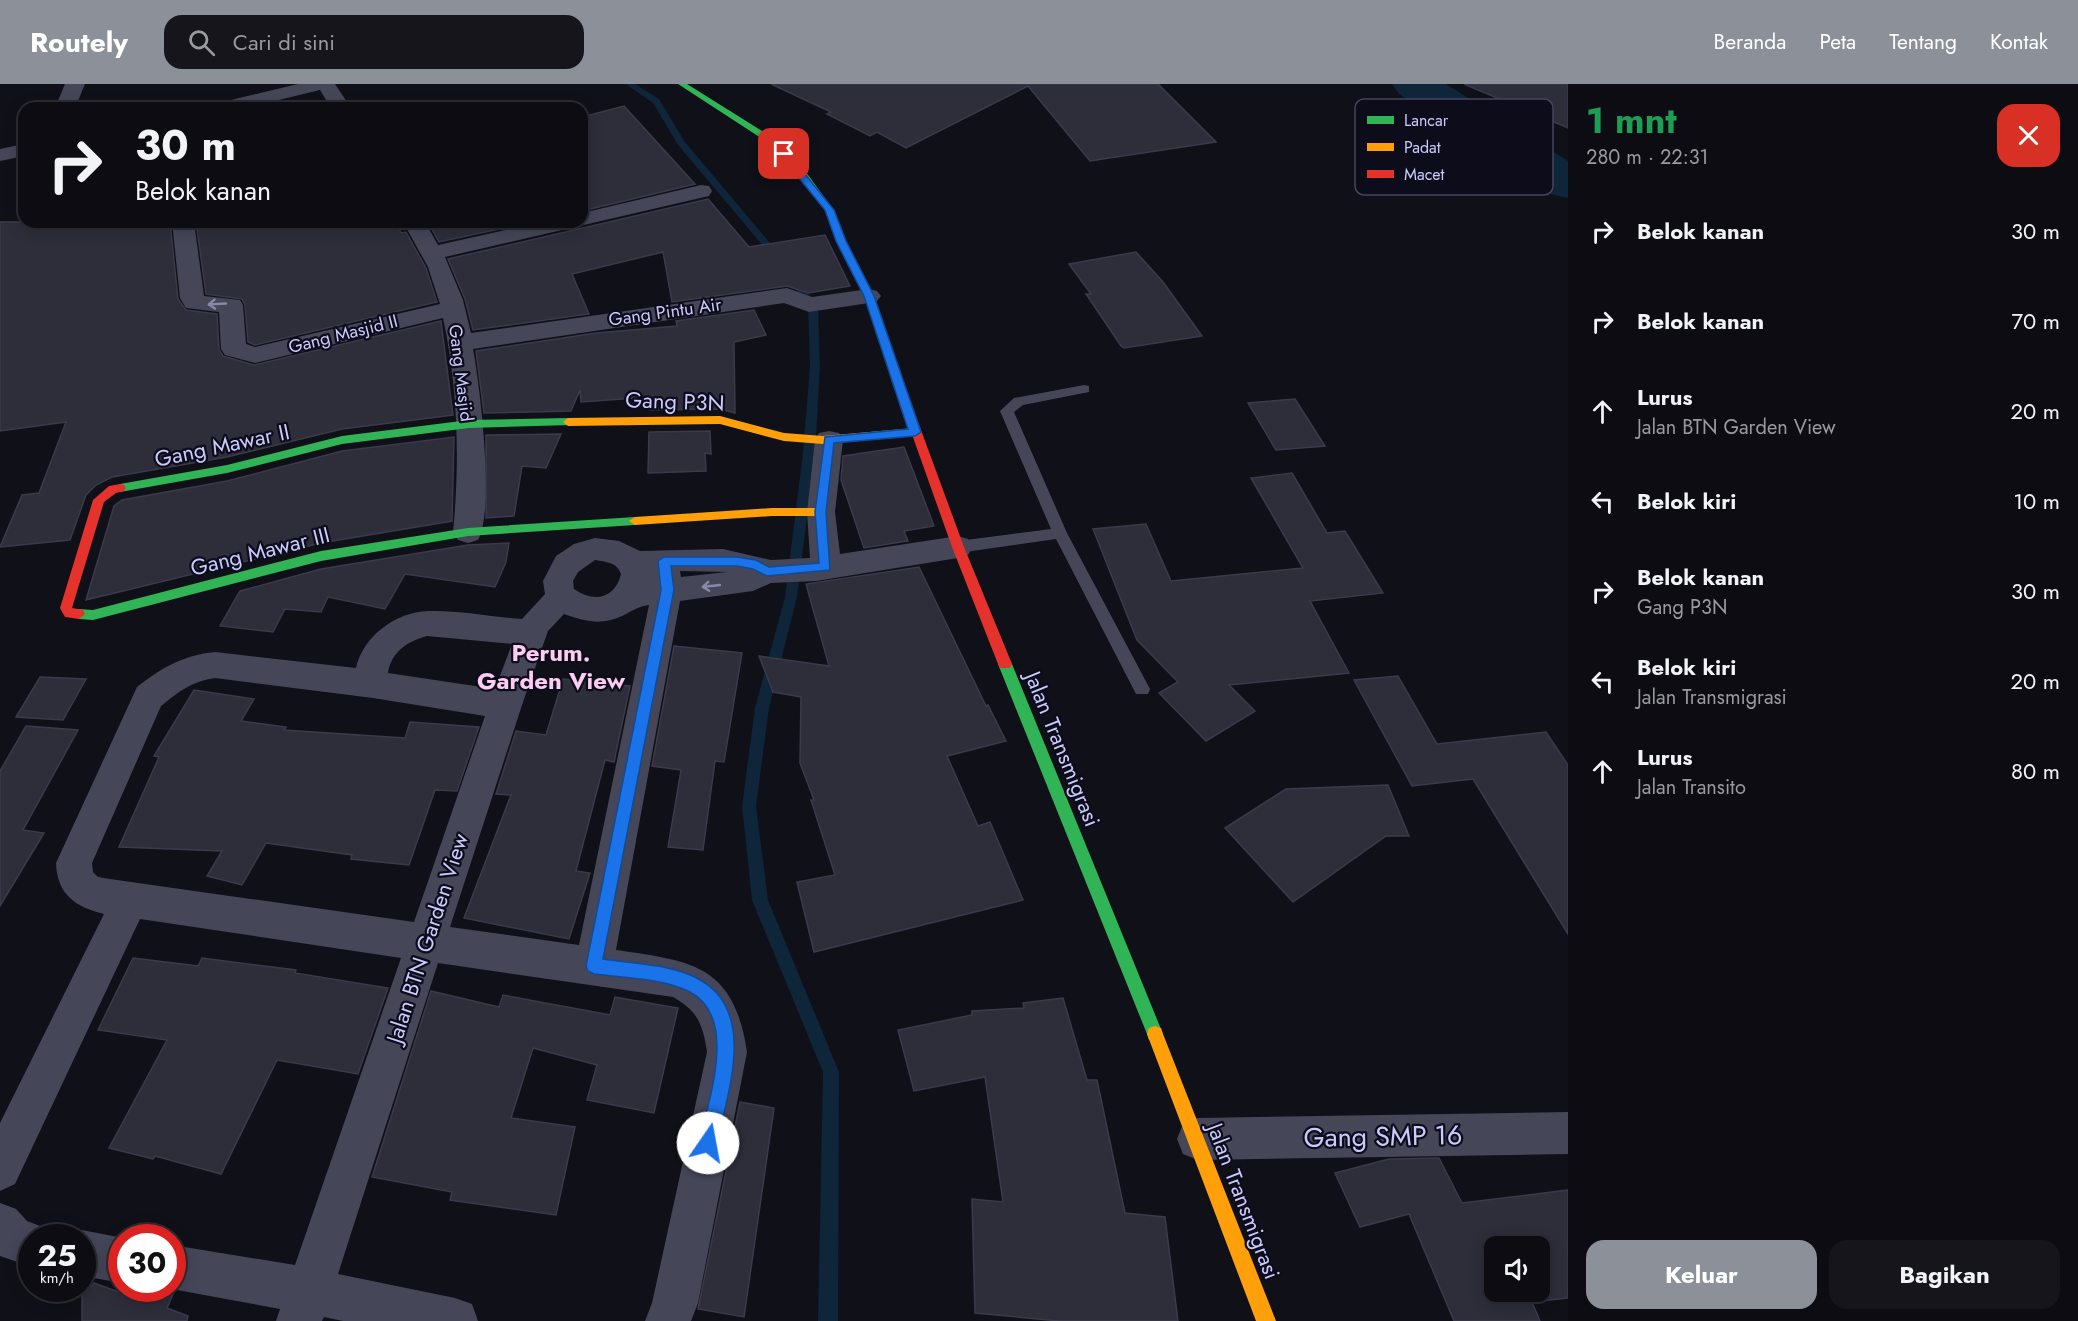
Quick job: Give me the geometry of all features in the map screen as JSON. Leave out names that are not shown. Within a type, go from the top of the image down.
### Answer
[{"type":"street","points":[[67,102],[75,84]]},
{"type":"street","points":[[246,102],[323,84],[336,102]]},
{"type":"street","name":"Jalan Transmigrasi","points":[[682,84],[764,136],[784,154],[820,195],[869,296],[915,432],[958,547],[1198,1139],[1266,1321]]},
{"type":"street","points":[[0,155],[18,151]]},
{"type":"street","points":[[588,219],[701,191]]},
{"type":"street","name":"Gang Masjid II","points":[[184,228],[192,298],[195,303],[201,305],[231,305],[234,349],[255,355],[453,308]]},
{"type":"street","name":"Gang Masjid","points":[[417,228],[442,274],[453,308],[459,343],[469,424],[471,506],[468,532]]},
{"type":"street","points":[[432,253],[546,228]]},
{"type":"street","name":"Gang Pintu Air","points":[[459,343],[786,295],[814,304],[869,296]]},
{"type":"street","name":"Gang P3N","points":[[469,424],[720,420],[784,437],[826,440],[915,432]]},
{"type":"street","name":"Gang Mawar II","points":[[66,608],[99,500],[113,489],[227,469],[342,440],[469,424]]},
{"type":"street","points":[[821,568],[812,512],[826,440]]},
{"type":"street","name":"Gang Mawar III","points":[[66,608],[69,613],[93,615],[321,556],[468,532],[812,512]]},
{"type":"street","points":[[655,571],[618,604],[599,609],[579,608],[562,596],[558,584],[562,568],[582,553],[608,549],[626,555],[655,571],[732,584],[753,579],[771,571],[821,568],[958,547]]},
{"type":"street","points":[[594,966],[655,571]]},
{"type":"street","name":"Jalan BTN Garden View","points":[[304,1306],[531,633],[544,613],[562,596]]},
{"type":"street","points":[[373,684],[370,670],[375,656],[391,637],[411,627],[427,623],[531,633]]},
{"type":"street","points":[[505,705],[244,667],[215,665],[197,667],[169,680],[149,697],[74,863],[73,876],[78,886],[89,892],[130,900],[674,978],[697,987],[716,1006],[724,1027],[727,1052],[675,1303],[668,1321]]},
{"type":"street","points":[[0,1169],[130,900]]},
{"type":"street","name":"Gang SMP 16","points":[[1198,1139],[1568,1133]]},
{"type":"street","points":[[0,1225],[4,1232],[18,1240]]},
{"type":"street","points":[[186,1272],[304,1306],[455,1321]]},
{"type":"lane","points":[[1084,388],[1019,401],[1007,411],[1060,533],[1142,689]]},
{"type":"lane","points":[[958,547],[1060,533]]},
{"type":"building","points":[[771,84],[1158,84],[1216,142],[1090,161],[1028,86],[906,148],[877,132],[870,136],[827,114],[831,112]]},
{"type":"building","points":[[1464,84],[1568,84],[1568,128],[1553,122],[1553,99],[1499,99]]},
{"type":"building","points":[[624,106],[695,184],[588,210],[588,115]]},
{"type":"building","points":[[708,199],[749,247],[825,235],[850,286],[808,293],[787,286],[672,302],[663,252],[572,274],[589,314],[473,330],[465,299],[448,259]]},
{"type":"building","points":[[0,222],[18,222],[18,228],[171,228],[178,299],[186,310],[217,314],[219,349],[223,356],[254,365],[441,321],[453,415],[342,429],[227,457],[112,477],[96,485],[86,495],[70,540],[0,547],[22,495],[39,493],[66,422],[0,431]]},
{"type":"building","points":[[197,228],[399,228],[401,233],[406,232],[426,268],[437,302],[255,345],[248,342],[245,305],[242,299],[206,294]]},
{"type":"building","points":[[431,228],[504,228],[439,242]]},
{"type":"building","points":[[1136,252],[1163,282],[1202,336],[1124,348],[1121,346],[1086,294],[1091,294],[1069,264]]},
{"type":"building","points":[[754,310],[766,335],[734,342],[735,413],[720,409],[650,410],[650,397],[581,402],[580,390],[571,411],[484,413],[476,351],[596,333],[677,326],[676,321]]},
{"type":"building","points":[[1295,399],[1325,446],[1276,450],[1248,403]]},
{"type":"building","points":[[710,431],[711,454],[705,453],[706,471],[648,473],[649,432]]},
{"type":"building","points":[[561,434],[546,468],[522,466],[514,516],[486,518],[486,435]]},
{"type":"building","points":[[454,437],[452,521],[321,543],[86,600],[114,506],[122,500],[227,481],[342,451]]},
{"type":"building","points":[[904,447],[934,526],[904,531],[908,541],[864,548],[841,480],[843,456]]},
{"type":"building","points":[[1292,473],[1327,533],[1345,531],[1383,593],[1310,601],[1349,673],[1229,685],[1255,711],[1206,741],[1159,693],[1178,682],[1137,640],[1093,529],[1146,524],[1171,581],[1303,568],[1251,478]]},
{"type":"building","points":[[509,543],[506,562],[495,587],[405,574],[385,609],[328,597],[321,612],[285,609],[273,632],[220,626],[240,591],[321,569],[468,545]]},
{"type":"building","points":[[919,567],[986,706],[988,705],[1006,741],[947,756],[978,826],[990,822],[1023,900],[814,952],[797,882],[835,875],[811,800],[814,800],[800,763],[801,697],[773,692],[759,656],[829,666],[806,584]]},
{"type":"building","points":[[674,646],[742,653],[724,762],[715,761],[703,850],[668,847],[681,770],[652,766]]},
{"type":"building","points":[[1398,676],[1437,744],[1546,732],[1568,765],[1568,934],[1473,779],[1412,786],[1354,680]]},
{"type":"building","points":[[40,677],[86,679],[63,720],[16,717]]},
{"type":"building","points":[[563,679],[630,686],[614,762],[605,760],[576,871],[590,873],[569,939],[464,918],[511,795],[496,794],[516,731],[546,735]]},
{"type":"building","points":[[194,690],[254,699],[241,721],[286,727],[284,730],[405,738],[410,722],[479,727],[457,791],[435,790],[409,865],[351,859],[352,855],[266,843],[242,885],[207,876],[222,851],[119,847],[159,757],[154,756]]},
{"type":"building","points":[[26,726],[78,730],[23,830],[44,833],[0,906],[0,771]]},
{"type":"building","points":[[1388,785],[1409,836],[1386,836],[1293,902],[1225,828],[1286,789]]},
{"type":"building","points":[[133,958],[198,966],[202,958],[296,970],[295,973],[388,988],[358,1074],[277,1060],[221,1174],[155,1156],[153,1159],[109,1148],[167,1040],[98,1030]]},
{"type":"building","points":[[431,991],[499,1007],[503,995],[610,1015],[615,997],[678,1008],[654,1113],[587,1100],[597,1065],[533,1048],[511,1118],[575,1127],[556,1215],[450,1200],[452,1192],[372,1177]]},
{"type":"building","points":[[1063,998],[1087,1080],[1097,1080],[1125,1213],[1165,1217],[1178,1321],[1059,1321],[975,1313],[972,1199],[1003,1202],[985,1077],[914,1091],[898,1030],[972,1015],[972,1011],[1024,1008],[1023,1003]]},
{"type":"building","points":[[740,1102],[774,1108],[744,1317],[698,1309]]},
{"type":"building","points":[[1439,1158],[1462,1203],[1568,1190],[1568,1298],[1550,1300],[1550,1236],[1484,1236],[1484,1302],[1532,1302],[1540,1321],[1454,1321],[1409,1214],[1360,1227],[1335,1173],[1389,1159]]},
{"type":"building","points":[[96,1284],[108,1288],[108,1302],[170,1302],[167,1308],[188,1316],[187,1321],[82,1321],[82,1302],[96,1302]]},
{"type":"waterway","points":[[630,84],[656,101],[681,143],[777,257]]},
{"type":"waterway","points":[[1415,84],[1438,99]]},
{"type":"waterway","points":[[1553,173],[1568,183]]},
{"type":"waterway","points":[[792,278],[813,306],[815,366],[809,453],[791,597],[762,708],[749,806],[760,900],[831,1072],[828,1321]]},
{"type":"traffic: fast","points":[[682,84],[764,136],[803,174],[829,210],[841,241],[869,296],[898,381]]},
{"type":"traffic: fast","points":[[120,488],[227,469],[342,440],[469,424],[568,422]]},
{"type":"traffic: fast","points":[[79,614],[93,615],[321,556],[468,532],[635,521]]},
{"type":"traffic: fast","points":[[1005,664],[1155,1034]]},
{"type":"traffic: slow","points":[[568,422],[720,420],[784,437],[823,440],[915,432]]},
{"type":"traffic: slow","points":[[635,521],[772,512],[821,512]]},
{"type":"traffic: slow","points":[[1155,1034],[1266,1321]]},
{"type":"traffic: jam","points":[[898,381],[958,547],[1005,664]]},
{"type":"traffic: jam","points":[[79,614],[69,613],[66,608],[99,500],[113,489],[120,488]]},
{"type":"district","name":"Perum. Garden View","points":[[551,666]]},
{"type":"route","points":[[708,1143],[727,1052],[724,1027],[716,1006],[697,987],[674,978],[594,966],[667,590],[664,561],[737,561],[756,564],[767,572],[826,567],[820,512],[829,440],[915,432],[869,296],[841,241],[829,210],[820,195],[784,154]]}]
